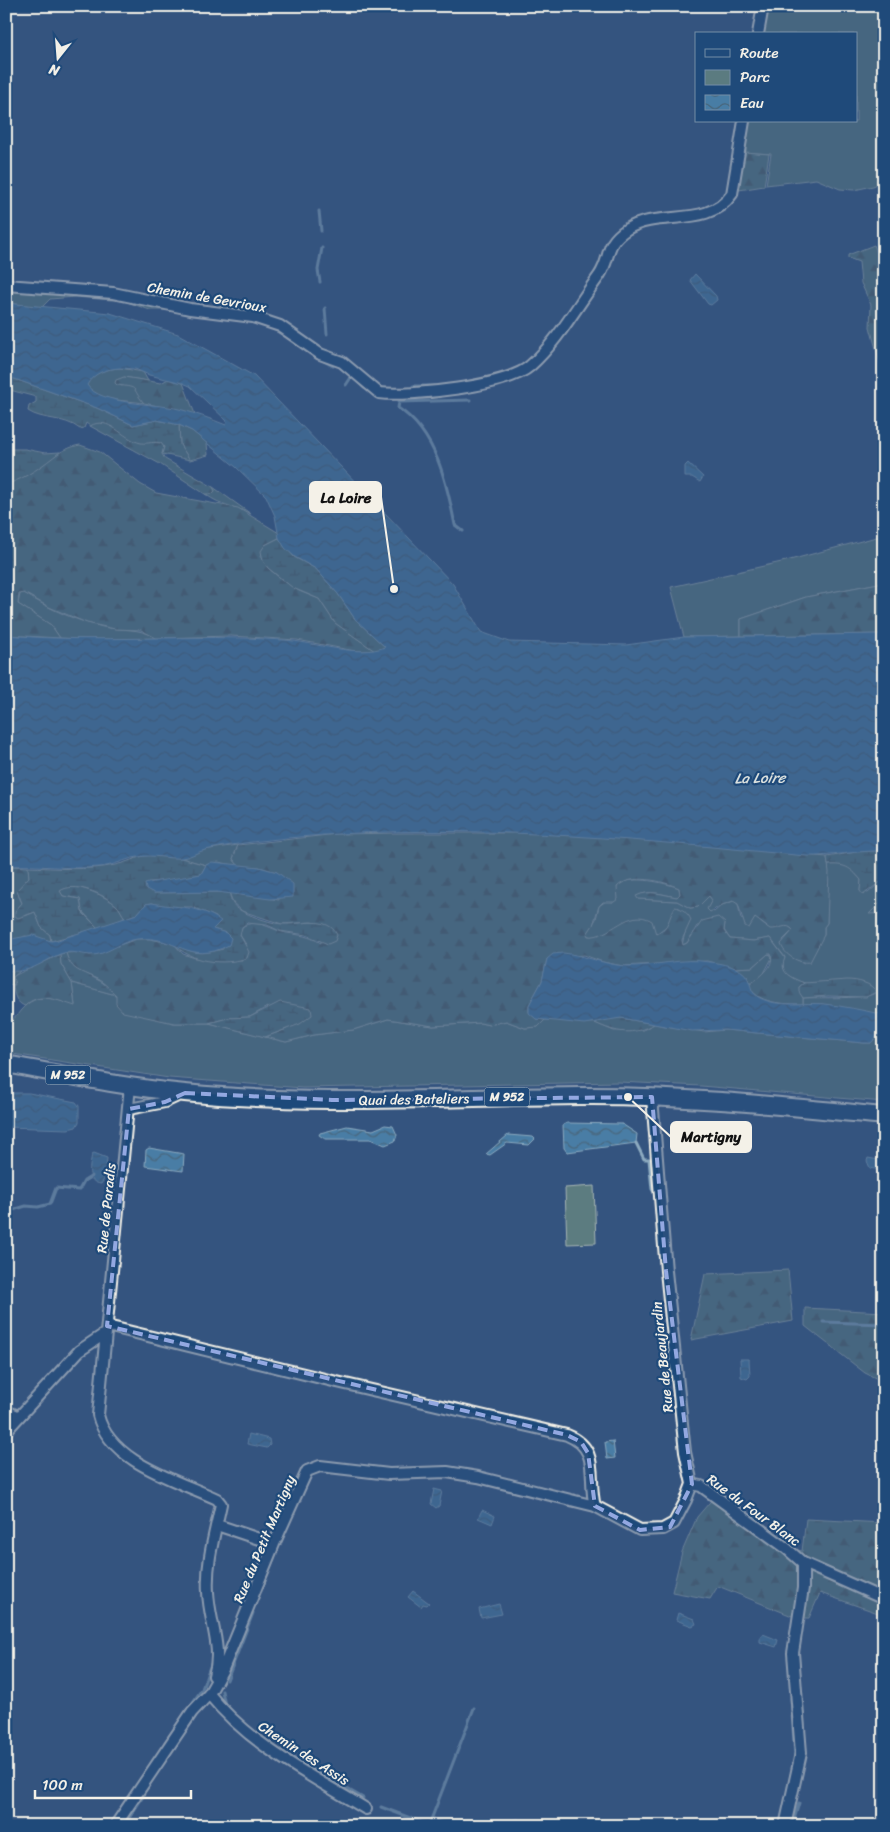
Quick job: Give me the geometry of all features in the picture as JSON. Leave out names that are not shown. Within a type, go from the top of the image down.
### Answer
[{"type":"main road","name":"Quai des Bateliers","points":[[6,1064],[130,1086],[186,1093],[332,1100],[581,1096],[652,1097],[765,1104],[884,1116]]},
{"type":"street","points":[[758,32],[763,6]]},
{"type":"street","name":"Chemin de Gevrioux","points":[[6,285],[114,293],[190,309],[253,317],[280,326],[320,354],[342,362],[379,393],[475,386],[512,376],[529,367],[575,312],[600,274],[609,246],[629,228],[644,223],[699,215],[726,202],[732,194],[744,122]]},
{"type":"street","name":"Rue de Paradis","points":[[106,1329],[130,1086]]},
{"type":"street","points":[[129,1109],[165,1102],[186,1093]]},
{"type":"street","name":"Rue de Beaujardin","points":[[652,1097],[666,1270],[685,1452],[692,1484]]},
{"type":"street","points":[[6,1432],[18,1416],[79,1352],[106,1329],[567,1435],[581,1442],[588,1453],[592,1465],[595,1506],[640,1530],[662,1529],[674,1523],[692,1484]]},
{"type":"street","name":"Rue du Petit Martigny","points":[[106,1329],[98,1407],[103,1430],[110,1442],[132,1460],[216,1499],[221,1504],[210,1553],[208,1594],[216,1630],[218,1664],[209,1694]]},
{"type":"street","points":[[6,1411],[18,1416]]},
{"type":"street","name":"Rue du Petit Martigny","points":[[209,1694],[245,1619],[274,1544],[307,1471],[320,1466],[389,1474],[425,1472],[462,1474],[595,1506]]},
{"type":"street","name":"Rue du Four Blanc","points":[[692,1484],[708,1491],[786,1548],[803,1563],[803,1588],[793,1653],[801,1753],[785,1826]]},
{"type":"street","points":[[217,1525],[274,1544]]},
{"type":"street","points":[[803,1563],[884,1599]]},
{"type":"street","points":[[115,1826],[192,1712],[209,1694]]},
{"type":"street","name":"Chemin des Assis","points":[[209,1694],[233,1719],[264,1746],[366,1809]]},
{"type":"highlighted area","points":[[185,1093],[332,1100],[652,1097],[666,1271],[692,1484],[670,1527],[640,1530],[595,1506],[588,1453],[581,1442],[567,1435],[107,1326],[129,1109],[165,1102]]},
{"type":"green space","points":[[767,6],[884,6],[884,181],[873,186],[854,190],[840,189],[816,179],[766,185],[771,154],[744,152],[749,122],[858,122],[858,32],[763,32]]},
{"type":"green space","points":[[744,152],[769,154],[764,186],[739,190]]},
{"type":"green space","points":[[874,245],[879,257],[884,260],[882,284],[884,378],[870,327],[871,305],[861,283],[859,262],[848,258],[848,255]]},
{"type":"green space","points":[[6,289],[96,295],[172,310],[150,310],[124,301],[75,297],[50,299],[42,307],[6,303]]},
{"type":"green space","points":[[120,368],[143,372],[148,381],[124,377],[121,386],[133,387],[144,403],[98,395],[86,385],[101,372]]},
{"type":"green space","points":[[6,376],[97,408],[133,425],[157,420],[179,425],[180,445],[190,460],[162,454],[164,447],[161,443],[134,441],[103,423],[90,426],[86,423],[84,428],[80,429],[67,422],[34,414],[28,411],[29,406],[36,402],[36,397],[6,389]]},
{"type":"green space","points":[[124,377],[161,383],[168,379],[183,383],[195,414],[144,403],[134,389],[115,383],[116,380]]},
{"type":"green space","points":[[96,422],[109,424],[135,441],[162,443],[164,447],[162,454],[165,459],[213,487],[215,491],[212,494],[205,494],[160,464],[90,426]]},
{"type":"green space","points":[[179,425],[192,431],[207,443],[208,455],[190,460],[180,445]]},
{"type":"green space","points":[[80,445],[100,452],[140,484],[156,493],[238,508],[279,533],[279,538],[265,545],[261,556],[268,568],[299,591],[319,599],[335,623],[375,651],[355,651],[297,640],[231,636],[156,638],[141,630],[115,629],[87,623],[49,607],[24,593],[19,594],[18,604],[51,625],[60,638],[6,635],[6,484],[25,475],[61,452]]},
{"type":"green space","points":[[6,449],[25,449],[45,453],[60,452],[28,475],[7,484]]},
{"type":"green space","points":[[213,487],[251,514],[217,501],[205,494],[212,494],[215,491]]},
{"type":"green space","points":[[884,535],[884,582],[806,597],[741,619],[741,636],[684,637],[671,587],[786,561]]},
{"type":"green space","points":[[279,538],[294,557],[316,569],[338,594],[355,619],[385,647],[375,651],[335,623],[319,599],[293,588],[268,568],[263,561],[261,551],[265,545]]},
{"type":"green space","points":[[884,582],[884,634],[741,636],[741,619],[806,597]]},
{"type":"green space","points":[[24,593],[72,618],[103,627],[144,632],[156,638],[99,640],[60,638],[51,625],[18,604],[20,594]]},
{"type":"green space","points":[[523,833],[609,837],[827,857],[829,872],[827,923],[824,927],[824,935],[810,962],[801,962],[785,952],[781,944],[793,930],[791,928],[785,926],[770,929],[755,918],[749,928],[745,926],[738,904],[733,901],[710,912],[707,909],[712,900],[709,896],[698,907],[690,908],[677,901],[638,899],[636,896],[646,893],[677,897],[680,894],[679,888],[656,881],[630,880],[617,887],[618,899],[614,902],[603,902],[599,906],[593,925],[587,934],[588,936],[596,936],[627,920],[643,917],[652,921],[656,934],[664,929],[675,907],[684,911],[691,920],[682,940],[683,945],[687,943],[702,921],[718,917],[725,923],[724,931],[730,939],[753,941],[770,938],[785,958],[783,968],[787,974],[804,983],[799,987],[803,1004],[772,1002],[758,996],[749,985],[771,964],[771,954],[768,954],[753,967],[733,968],[707,961],[623,966],[603,962],[584,955],[547,959],[542,981],[529,1005],[529,1012],[536,1019],[545,1020],[538,1027],[525,1028],[506,1021],[489,1025],[480,1023],[433,1026],[388,1019],[353,1030],[314,1035],[286,1042],[265,1037],[287,1029],[267,1007],[250,1017],[228,1018],[209,1023],[174,1023],[123,1012],[116,1004],[116,995],[100,981],[74,968],[68,959],[66,953],[82,952],[90,955],[137,939],[150,939],[174,944],[183,954],[195,958],[242,960],[247,946],[240,935],[242,927],[253,923],[265,925],[282,932],[308,937],[321,943],[320,924],[311,922],[282,924],[242,911],[233,903],[229,892],[279,900],[277,872],[259,867],[239,866],[233,859],[238,845],[337,834]]},
{"type":"green space","points":[[238,845],[233,859],[239,866],[218,862],[206,865],[181,858],[203,850]]},
{"type":"green space","points":[[862,851],[884,851],[884,879],[863,895],[860,891],[861,880],[850,869],[839,865],[828,865],[827,857]]},
{"type":"green space","points":[[148,855],[181,858],[206,865],[201,874],[172,880],[149,882],[154,893],[229,892],[233,904],[248,914],[278,924],[313,922],[327,925],[337,935],[335,941],[328,944],[306,935],[280,931],[267,925],[247,923],[242,927],[240,935],[249,952],[247,958],[228,962],[208,961],[189,955],[174,944],[187,950],[198,952],[223,949],[226,933],[213,929],[217,924],[216,917],[192,907],[171,907],[152,903],[146,904],[137,914],[125,918],[111,901],[89,890],[73,887],[60,891],[63,896],[80,899],[82,912],[98,928],[51,941],[50,935],[41,927],[35,912],[18,918],[15,916],[15,911],[22,903],[17,890],[29,877],[28,867],[72,869],[104,867]]},
{"type":"green space","points":[[828,865],[848,865],[861,880],[860,891],[868,893],[884,879],[884,899],[870,913],[884,913],[884,986],[879,1003],[880,1014],[822,1004],[803,1004],[803,998],[854,997],[872,995],[876,992],[871,986],[864,983],[844,981],[805,983],[794,979],[784,972],[783,963],[785,957],[770,938],[753,941],[730,939],[724,930],[725,923],[697,926],[687,943],[682,945],[689,916],[678,907],[668,925],[656,934],[654,932],[595,937],[588,936],[587,934],[596,919],[599,906],[606,901],[614,902],[618,885],[633,880],[649,881],[679,888],[680,894],[677,897],[647,893],[637,896],[638,899],[677,901],[690,908],[698,907],[709,896],[712,900],[708,908],[714,912],[722,905],[734,901],[738,904],[741,919],[751,923],[755,918],[771,928],[787,925],[793,930],[783,940],[790,956],[804,963],[824,935],[824,927],[827,923]]},
{"type":"green space","points":[[6,866],[28,867],[29,877],[21,886],[18,895],[22,903],[15,911],[25,916],[35,912],[41,927],[50,935],[51,941],[25,936],[19,939],[6,940]]},
{"type":"green space","points":[[68,886],[86,890],[106,898],[117,906],[125,918],[98,928],[82,911],[80,899],[63,896],[60,891]]},
{"type":"green space","points":[[884,899],[884,913],[869,914]]},
{"type":"green space","points":[[66,953],[74,968],[101,981],[116,995],[72,983],[61,964],[60,954]]},
{"type":"green space","points":[[60,954],[61,964],[72,983],[75,1006],[49,998],[30,1001],[25,1006],[21,1004],[16,998],[13,977]]},
{"type":"green space","points":[[768,954],[773,956],[763,975],[749,985],[748,977],[733,968],[753,967]]},
{"type":"green space","points":[[6,970],[20,971],[13,977],[15,985],[6,984]]},
{"type":"green space","points":[[847,980],[868,984],[876,992],[866,997],[828,996],[803,998],[799,992],[799,987],[804,983]]},
{"type":"green space","points":[[72,983],[116,995],[149,1017],[174,1023],[209,1023],[286,1042],[314,1035],[353,1030],[388,1019],[433,1026],[480,1023],[489,1025],[506,1021],[525,1028],[538,1027],[545,1020],[595,1023],[614,1031],[643,1030],[654,1024],[704,1032],[725,1030],[864,1043],[871,1043],[884,1029],[881,1038],[884,1050],[884,1102],[701,1086],[619,1082],[303,1088],[169,1078],[6,1053],[6,1022],[13,1019],[27,1004],[40,998],[53,999],[75,1005]]},
{"type":"green space","points":[[280,1002],[311,1008],[312,1015],[300,1024],[265,1037],[209,1023],[228,1018],[250,1017]]},
{"type":"green space","points":[[606,1018],[621,1018],[654,1024],[639,1030],[624,1032],[595,1023]]},
{"type":"green space","points":[[594,1186],[596,1243],[567,1244],[565,1188]]},
{"type":"green space","points":[[788,1270],[793,1321],[691,1340],[705,1274]]},
{"type":"green space","points":[[805,1308],[884,1312],[884,1382],[865,1373],[805,1326]]},
{"type":"green space","points":[[715,1496],[786,1548],[802,1551],[806,1519],[884,1523],[884,1615],[820,1593],[809,1618],[797,1618],[718,1586],[710,1599],[672,1592],[682,1552],[697,1517]]},
{"type":"water","points":[[695,274],[716,296],[717,300],[711,305],[708,304],[690,280]]},
{"type":"water","name":"La Loire","points":[[6,303],[110,313],[178,334],[254,376],[453,584],[481,632],[509,642],[626,645],[684,637],[884,634],[884,851],[806,856],[572,836],[514,833],[396,832],[338,834],[237,844],[205,850],[182,858],[144,856],[99,867],[6,866],[6,635],[76,639],[249,638],[296,641],[362,651],[385,647],[355,619],[338,594],[316,569],[295,557],[285,548],[279,538],[275,516],[266,496],[236,467],[192,431],[179,425],[157,420],[133,425],[97,408],[6,376]],"holes":[[[120,368],[135,369],[149,375],[190,386],[227,421],[226,425],[179,409],[116,400],[94,392],[87,385],[93,377],[106,370]]]},
{"type":"water","points":[[688,463],[703,477],[700,482],[692,477],[685,477],[685,466]]},
{"type":"water","points":[[212,862],[259,867],[277,872],[293,884],[293,897],[270,899],[217,892],[154,893],[146,889],[145,884],[148,883],[201,874],[206,865]]},
{"type":"water","points":[[152,903],[188,908],[213,916],[221,921],[213,929],[226,933],[231,938],[229,945],[215,951],[203,953],[162,941],[137,939],[125,942],[96,955],[64,953],[28,969],[21,971],[6,970],[6,940],[33,935],[51,941],[58,940],[137,914],[146,904]]},
{"type":"water","points":[[563,953],[626,966],[678,961],[699,961],[725,965],[741,971],[749,980],[753,992],[760,998],[776,1003],[824,1004],[880,1014],[884,1017],[884,1029],[871,1043],[864,1043],[725,1030],[692,1031],[621,1018],[584,1024],[536,1019],[529,1013],[529,1005],[542,981],[547,959],[553,954]]},
{"type":"water","points":[[6,1093],[29,1093],[76,1102],[79,1106],[79,1122],[76,1127],[68,1129],[6,1127]]},
{"type":"water","points":[[567,1123],[622,1124],[637,1134],[636,1143],[567,1152],[564,1148],[563,1125]]},
{"type":"water","points":[[385,1125],[393,1126],[397,1135],[395,1141],[385,1145],[371,1139],[325,1139],[319,1135],[320,1133],[347,1126],[373,1130]]},
{"type":"water","points":[[508,1135],[533,1137],[535,1139],[529,1145],[507,1143],[490,1155],[486,1154]]},
{"type":"water","points":[[149,1148],[184,1154],[183,1171],[145,1166],[146,1150]]},
{"type":"water","points":[[94,1153],[107,1158],[105,1178],[101,1184],[93,1180],[90,1173],[90,1163]]},
{"type":"water","points":[[868,1158],[884,1161],[884,1171],[870,1168],[867,1161]]},
{"type":"water","points":[[740,1359],[749,1359],[750,1376],[747,1379],[741,1377]]},
{"type":"water","points":[[249,1434],[269,1439],[270,1445],[267,1448],[247,1444]]},
{"type":"water","points":[[613,1441],[615,1458],[607,1459],[605,1442]]},
{"type":"water","points":[[434,1489],[442,1491],[439,1506],[436,1508],[431,1504]]},
{"type":"water","points":[[482,1510],[495,1516],[492,1524],[478,1518]]},
{"type":"water","points":[[413,1591],[429,1603],[427,1605],[423,1604],[421,1607],[408,1597]]},
{"type":"water","points":[[499,1604],[502,1614],[481,1618],[479,1609]]},
{"type":"water","points":[[678,1613],[694,1619],[696,1624],[692,1626],[676,1620]]},
{"type":"water","points":[[763,1634],[778,1640],[776,1647],[760,1642]]},
{"type":"waterway","points":[[319,211],[321,231]]},
{"type":"waterway","points":[[320,282],[318,270],[322,248]]},
{"type":"waterway","points":[[325,308],[327,334]]},
{"type":"waterway","points":[[276,320],[285,323]]},
{"type":"waterway","points":[[271,328],[286,336]]},
{"type":"waterway","points":[[298,332],[309,341]]},
{"type":"waterway","points":[[297,344],[314,356]]},
{"type":"waterway","points":[[320,359],[333,366]]},
{"type":"waterway","points":[[346,385],[352,376],[350,374]]},
{"type":"waterway","points":[[356,380],[364,388]]},
{"type":"waterway","points":[[413,386],[434,386]]},
{"type":"waterway","points":[[463,531],[455,525],[443,476],[431,445],[411,418],[398,408],[399,402],[470,400]]},
{"type":"waterway","points":[[636,1143],[644,1159],[649,1159],[652,1189],[655,1194]]},
{"type":"waterway","points":[[6,1212],[26,1206],[38,1207],[50,1204],[56,1188],[79,1190],[84,1181],[92,1176]]},
{"type":"waterway","points":[[823,1322],[884,1324]]},
{"type":"waterway","points":[[261,1591],[275,1555]]},
{"type":"waterway","points":[[227,1680],[253,1613]]},
{"type":"waterway","points":[[165,1742],[202,1689],[212,1661]]},
{"type":"waterway","points":[[222,1691],[225,1705]]},
{"type":"waterway","points":[[791,1698],[795,1758]]},
{"type":"waterway","points":[[381,1807],[429,1825],[474,1708]]},
{"type":"waterway","points":[[286,1754],[363,1798]]},
{"type":"waterway","points":[[124,1826],[144,1795]]},
{"type":"waterway","points":[[792,1826],[799,1803]]},
{"type":"waterway","points":[[431,1820],[450,1825],[464,1826],[518,1820]]},
{"type":"place","name":"La Loire","points":[[394,589]]},
{"type":"place","name":"Martigny","points":[[628,1097]]}]
